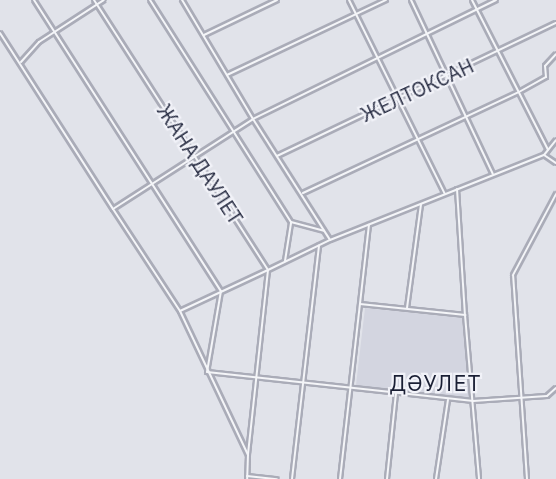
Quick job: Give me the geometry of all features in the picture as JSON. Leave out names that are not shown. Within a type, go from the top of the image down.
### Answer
[{"type":"street","points":[[34,0],[221,291],[207,372]]},
{"type":"street","name":"ЖАНА ДАУЛЕТ","points":[[94,0],[268,270]]},
{"type":"street","points":[[21,62],[33,47],[54,31],[104,0]]},
{"type":"street","points":[[150,0],[291,222],[285,262]]},
{"type":"street","points":[[182,0],[330,240]]},
{"type":"street","points":[[204,35],[277,0]]},
{"type":"street","points":[[350,0],[445,194]]},
{"type":"street","points":[[227,75],[386,0]]},
{"type":"street","points":[[411,0],[448,73],[494,175]]},
{"type":"street","points":[[472,0],[548,150]]},
{"type":"street","points":[[113,209],[268,109],[496,0]]},
{"type":"street","name":"ЖЕЛТОКСАН","points":[[277,156],[556,23]]},
{"type":"street","points":[[0,33],[21,62],[180,311],[207,372],[248,454]]},
{"type":"street","points":[[303,193],[519,92],[546,77],[545,66],[556,54]]},
{"type":"street","points":[[180,311],[330,240],[544,155],[556,140]]},
{"type":"street","points":[[544,155],[556,163]]},
{"type":"street","points":[[457,189],[479,479]]},
{"type":"street","points":[[527,479],[513,275],[556,194]]},
{"type":"street","points":[[407,309],[421,204]]},
{"type":"street","points":[[291,222],[324,231]]},
{"type":"street","points":[[340,479],[369,225]]},
{"type":"street","points":[[292,479],[319,245]]},
{"type":"street","points":[[268,270],[247,477],[277,479]]},
{"type":"street","points":[[360,304],[465,315]]},
{"type":"street","points":[[207,372],[303,381],[448,400],[473,401],[547,396],[556,387]]},
{"type":"street","points":[[387,479],[396,393]]},
{"type":"street","points":[[436,479],[448,400]]},
{"type":"shaded area","points":[[365,308],[462,318],[470,399],[356,385]]},
{"type":"district","name":"ДӘУЛЕТ","points":[[436,383]]}]
